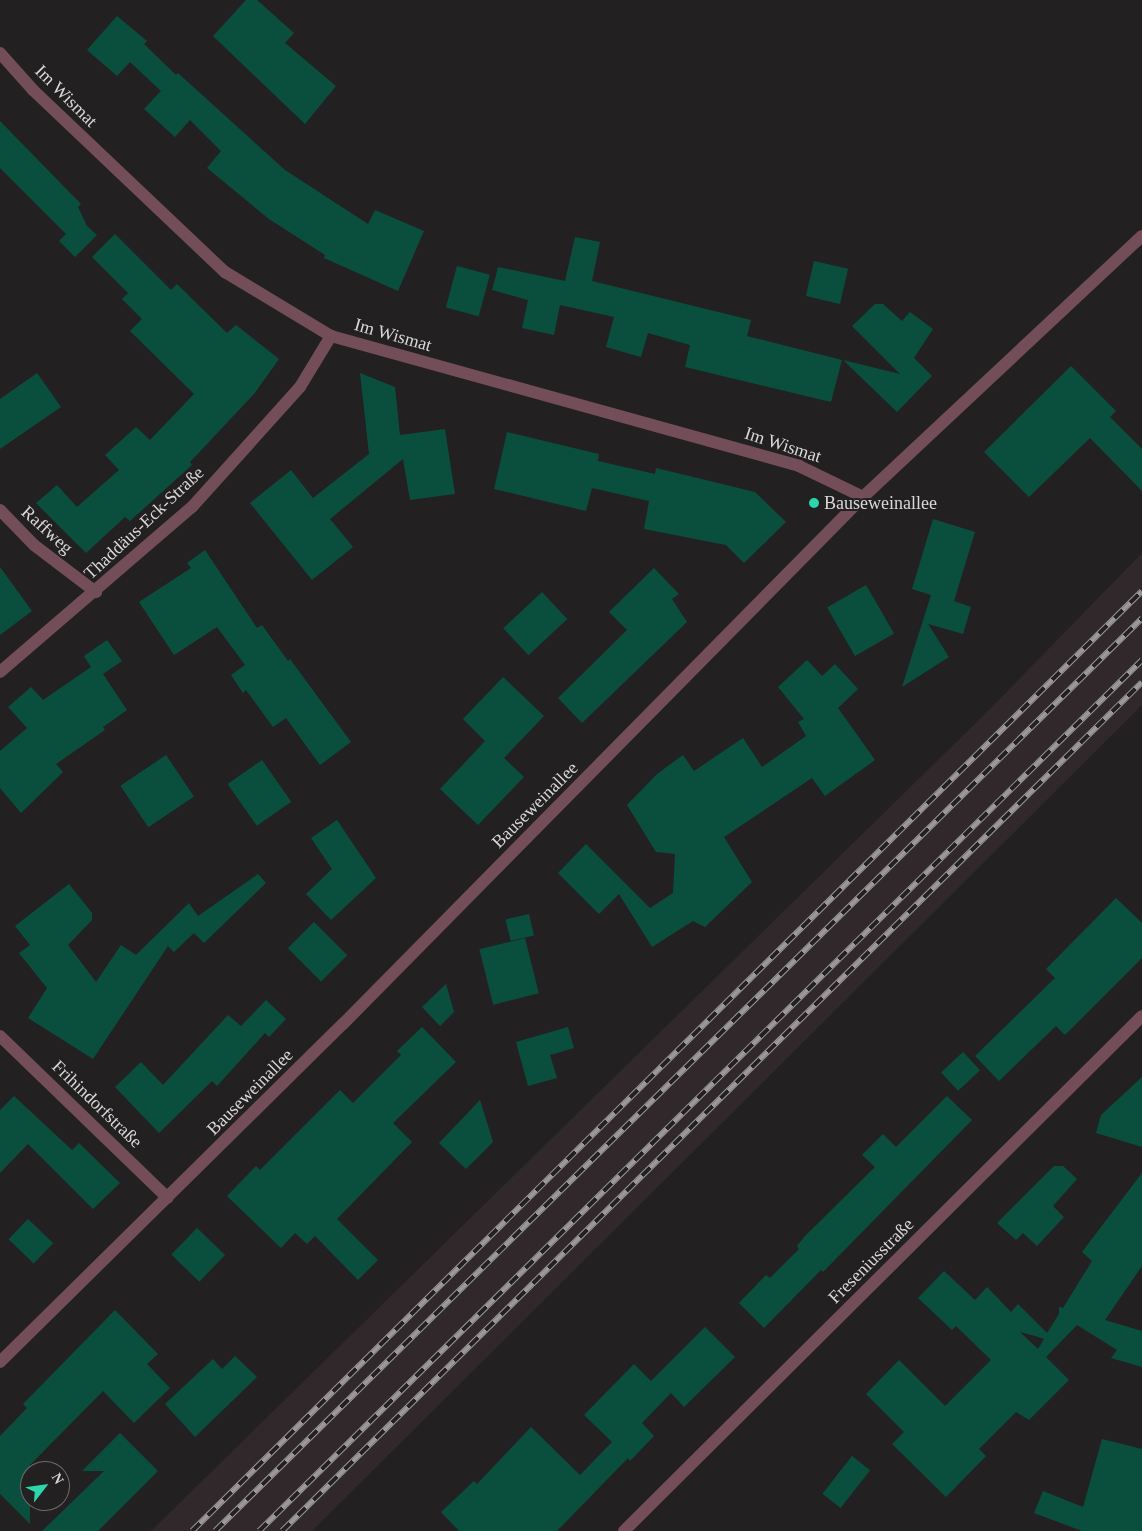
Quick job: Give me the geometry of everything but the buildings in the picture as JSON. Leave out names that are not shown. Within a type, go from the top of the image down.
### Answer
[{"type":"street","name":"Im Wismat","points":[[0,52],[33,90],[225,272],[331,336],[799,466],[863,498]]},
{"type":"street","name":"Bauseweinallee","points":[[0,1362],[168,1198],[863,498],[1142,236]]},
{"type":"street","name":"Thaddäus-Eck-Straße","points":[[0,672],[96,592],[192,507],[300,387],[331,336]]},
{"type":"street","name":"Raffweg","points":[[0,510],[34,545],[96,592]]},
{"type":"street","name":"Freseniusstraße","points":[[624,1531],[1142,1016]]},
{"type":"street","name":"Frihindorfstraße","points":[[0,1036],[168,1198]]},
{"type":"shaded area","points":[[1142,553],[1142,705],[312,1531],[151,1531],[988,711]]},
{"type":"railway","points":[[192,1531],[1142,591]]},
{"type":"railway","points":[[215,1531],[1142,618]]},
{"type":"railway","points":[[259,1531],[1142,660]]},
{"type":"railway","points":[[282,1531],[1142,682]]},
{"type":"place","name":"Bauseweinallee","points":[[814,503]]}]
